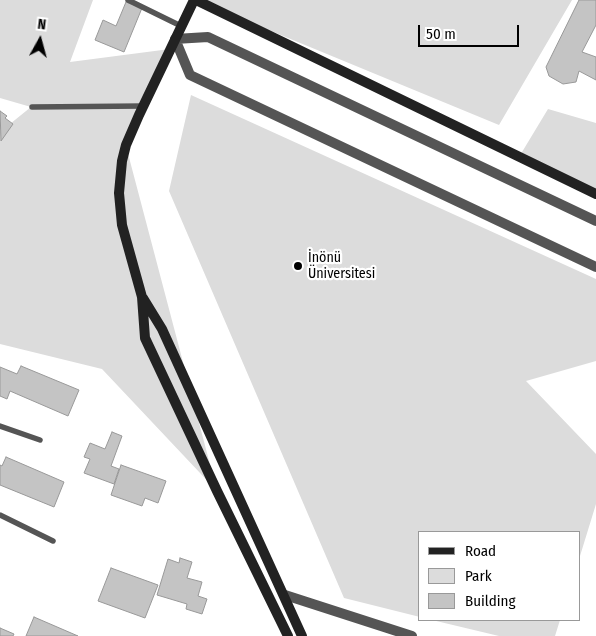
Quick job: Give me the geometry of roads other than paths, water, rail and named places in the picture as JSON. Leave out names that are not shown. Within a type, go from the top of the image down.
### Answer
[{"type":"main road","points":[[288,636],[145,338],[142,297],[122,225],[119,193],[122,161],[126,146],[143,106],[195,0],[596,194]]},
{"type":"main road","points":[[142,297],[162,329],[285,594],[302,636]]},
{"type":"street","points":[[596,221],[208,38],[175,39],[190,75],[596,267]]},
{"type":"street","points":[[285,594],[331,611],[412,636]]},
{"type":"lane","points":[[128,0],[182,26]]},
{"type":"lane","points":[[32,107],[143,106]]},
{"type":"lane","points":[[0,426],[40,440]]},
{"type":"lane","points":[[0,515],[53,541]]},
{"type":"place","name":"İnönü Üniversitesi","points":[[298,266]]}]
